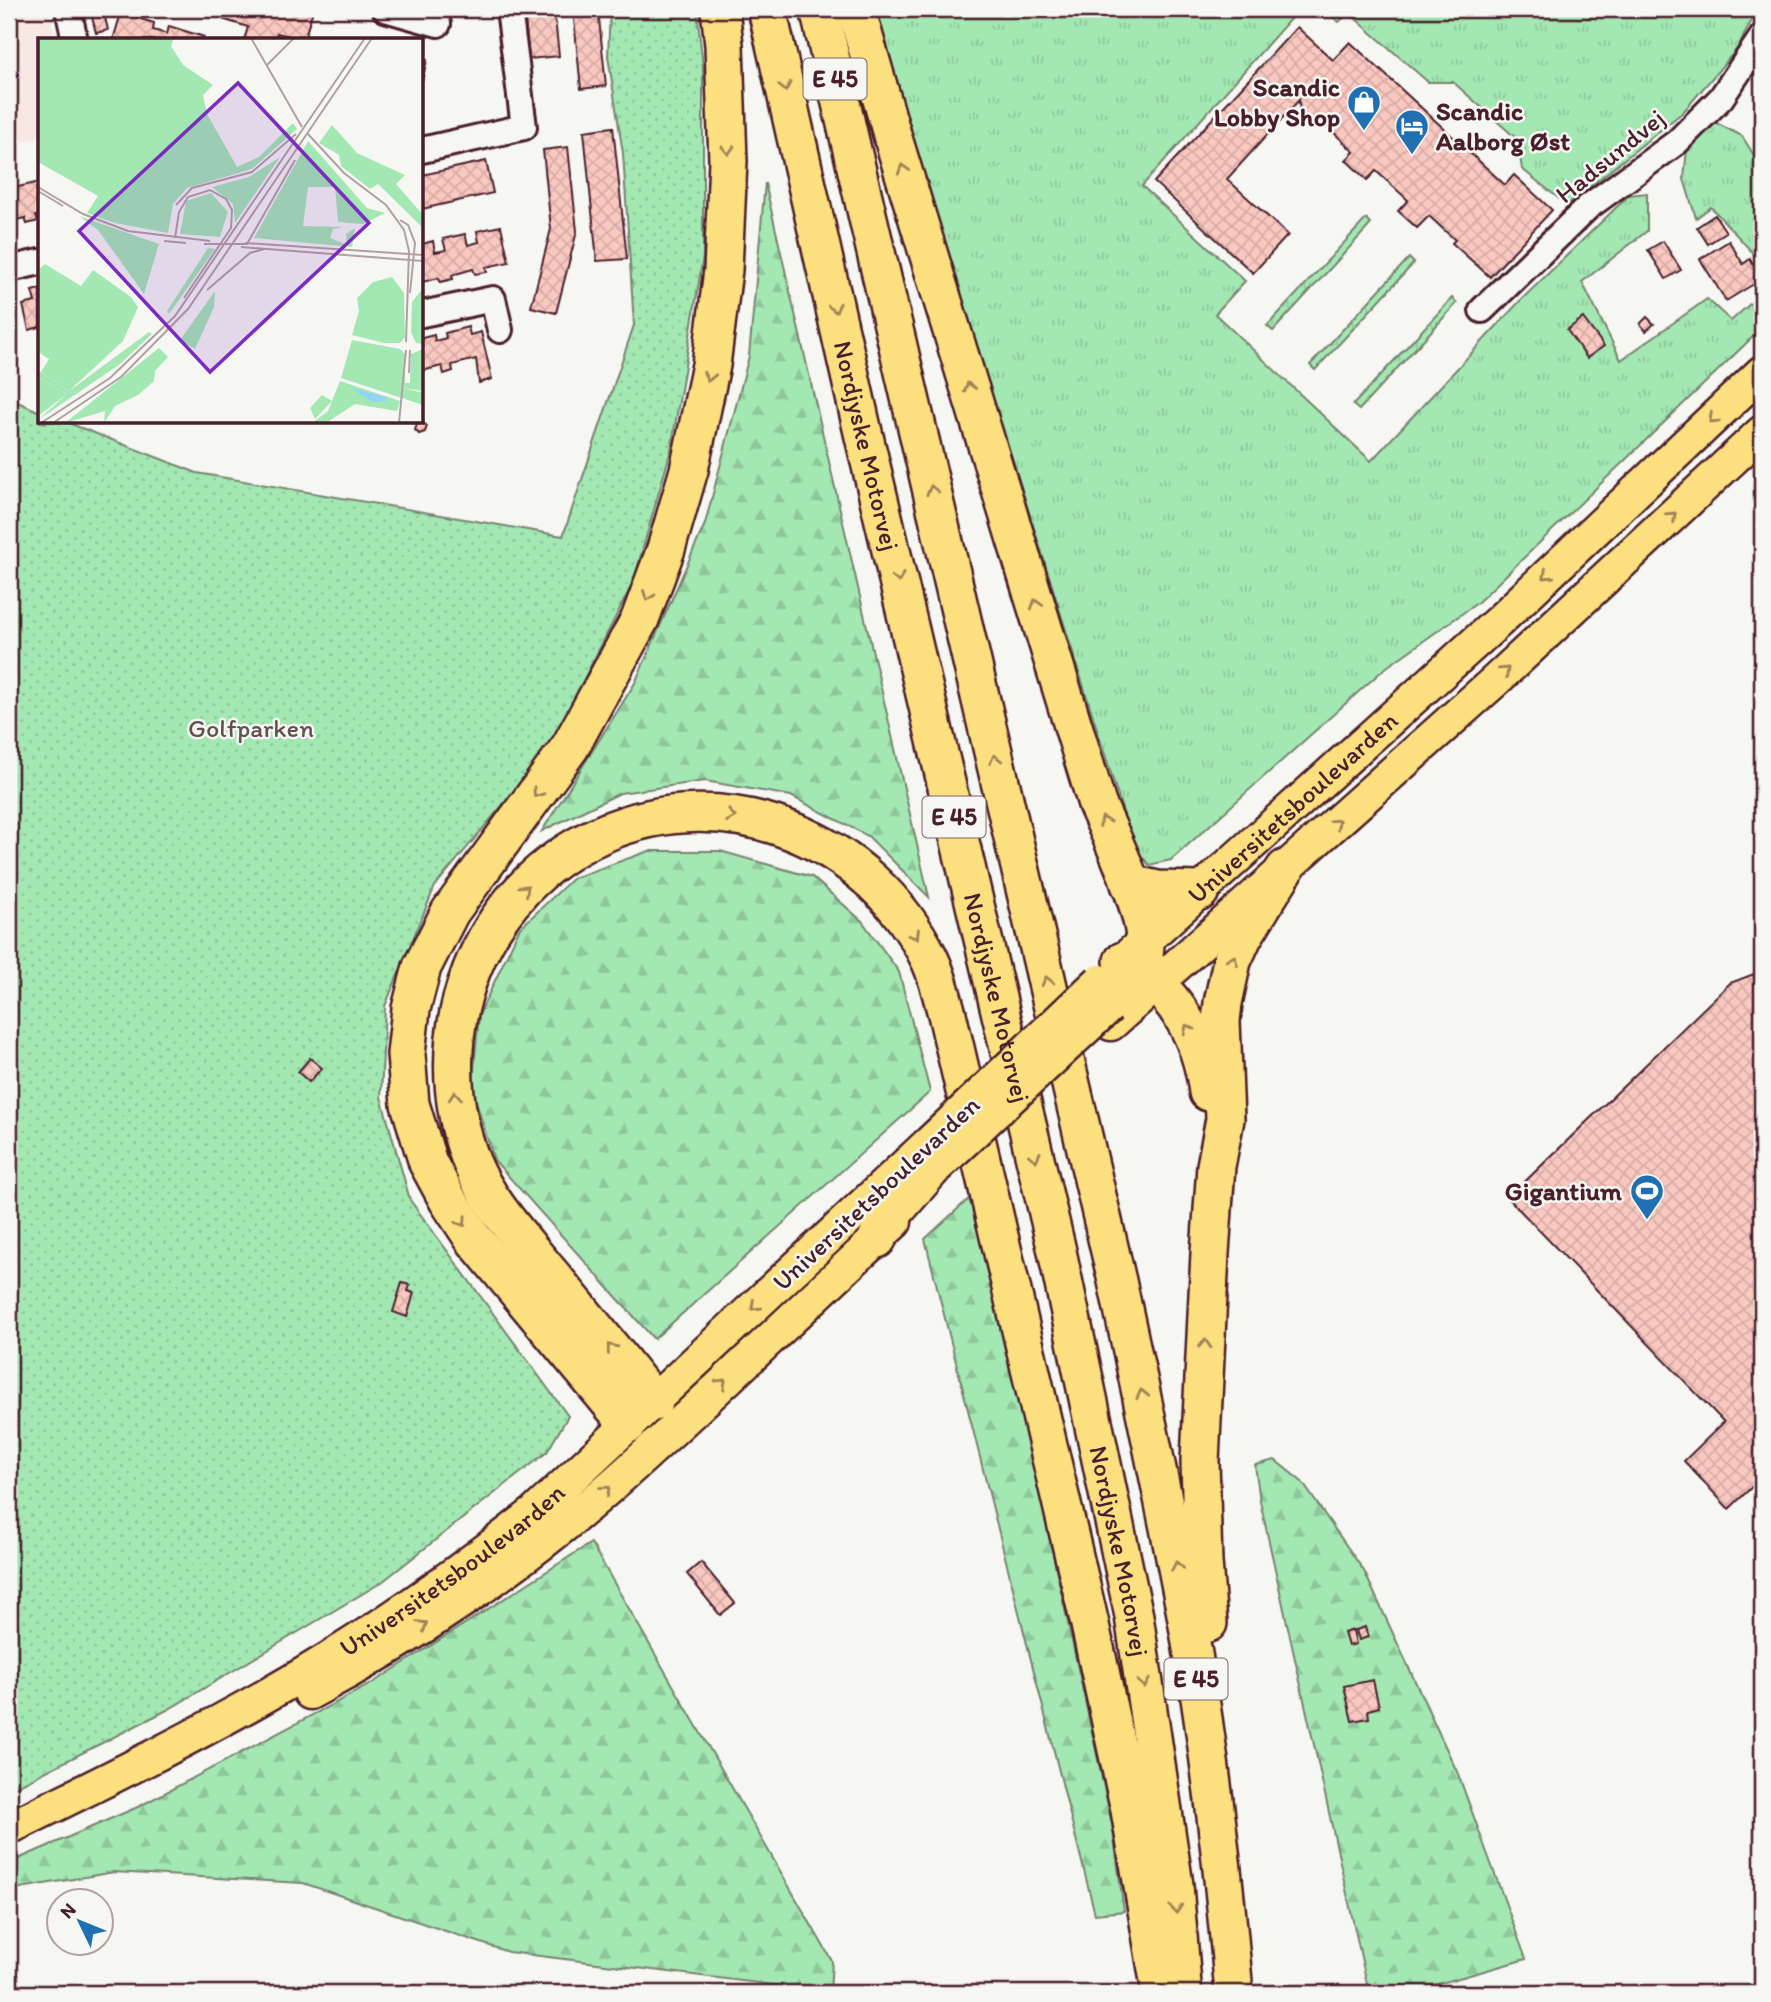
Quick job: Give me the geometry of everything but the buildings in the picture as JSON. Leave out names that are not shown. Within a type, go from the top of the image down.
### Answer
[{"type":"highway","points":[[641,1413],[473,1238],[448,1200],[428,1163],[410,1104],[405,1054],[411,1009],[422,967],[450,912],[570,747],[606,685],[639,619],[666,549],[689,470],[711,365],[723,270],[728,161],[724,45],[720,9]]},
{"type":"highway","name":"Nordjyske Motorvej","points":[[767,9],[862,428],[1057,1251],[1132,1602],[1174,1885],[1183,1993]]},
{"type":"highway","name":"Nordjyske Motorvej","points":[[819,9],[1114,1268],[1156,1460],[1207,1745],[1226,1900],[1234,1993]]},
{"type":"highway","points":[[856,9],[1097,804],[1140,911],[1126,981],[935,1163],[895,1210],[877,1239]]},
{"type":"highway","points":[[641,1413],[499,1211],[471,1162],[456,1109],[452,1053],[460,998],[481,946],[512,900],[553,862],[602,834],[655,817],[711,813],[766,821],[818,841],[864,872],[902,913],[930,961],[947,1014],[1088,1620],[1129,1810],[1161,1993]]},
{"type":"highway","points":[[1226,1900],[1203,1562],[1200,1461],[1216,1166],[1225,1119],[1221,1021],[1224,987],[1242,937],[1285,869]]},
{"type":"highway","points":[[1130,884],[1158,890],[1200,891]]},
{"type":"highway","points":[[1126,981],[1174,1003],[1187,1024],[1204,1063],[1216,1166]]},
{"type":"main road","name":"Universitetsboulevarden","points":[[1126,981],[1200,891],[1499,621],[1762,372]]},
{"type":"main road","name":"Universitetsboulevarden","points":[[1126,981],[1285,869],[1496,680],[1762,432]]},
{"type":"main road","name":"Universitetsboulevarden","points":[[9,1828],[148,1760],[306,1672],[473,1561],[535,1512],[641,1413],[935,1163]]},
{"type":"main road","name":"Universitetsboulevarden","points":[[9,1844],[156,1774],[314,1691],[415,1631],[487,1583],[551,1536],[610,1487],[877,1239]]},
{"type":"street","points":[[68,9],[75,38]]},
{"type":"street","points":[[385,9],[438,24]]},
{"type":"street","points":[[424,150],[524,127],[509,9]]},
{"type":"street","name":"Hadsundvej","points":[[1482,310],[1588,207],[1677,142],[1721,98],[1762,37]]},
{"type":"street","points":[[9,269],[38,262]]},
{"type":"street","points":[[424,314],[493,299],[500,330]]},
{"type":"shaded area","points":[[9,9],[48,9],[55,38],[38,38],[38,138],[9,145]]},
{"type":"green space","name":"Golfparken","points":[[610,9],[697,9],[703,68],[703,257],[671,450],[633,583],[546,753],[435,886],[385,1006],[381,1097],[410,1200],[568,1416],[547,1452],[382,1582],[169,1709],[9,1790],[9,398],[38,411],[38,424],[71,424],[197,473],[563,536],[634,325],[623,153],[608,56]]},
{"type":"green space","points":[[871,9],[1299,9],[1142,186],[1245,281],[1215,314],[1371,461],[1520,301],[1629,195],[1647,193],[1647,231],[1582,282],[1621,360],[1707,299],[1731,321],[1762,293],[1762,328],[1477,603],[1384,669],[1171,860],[1149,865],[1134,847]]},
{"type":"green space","points":[[1323,9],[1758,9],[1736,50],[1683,112],[1567,205],[1522,169],[1517,139],[1453,82],[1428,82],[1349,13],[1339,22]]},
{"type":"green space","points":[[1716,123],[1742,136],[1762,168],[1762,263],[1711,207],[1696,218],[1684,179],[1687,149]]},
{"type":"green space","points":[[765,183],[929,897],[868,836],[791,796],[705,781],[620,793],[542,831],[635,683],[705,524],[749,356]]},
{"type":"green space","points":[[1366,219],[1371,224],[1273,331],[1267,326]]},
{"type":"green space","points":[[1409,258],[1414,263],[1315,370],[1310,365]]},
{"type":"green space","points":[[1452,298],[1457,303],[1359,410],[1353,405]]},
{"type":"green space","points":[[649,851],[720,851],[812,877],[862,921],[899,972],[930,1092],[654,1339],[494,1160],[472,1089],[479,1015],[519,929],[573,878]]},
{"type":"green space","points":[[974,1194],[1112,1824],[1124,1911],[1095,1914],[925,1239]]},
{"type":"green space","points":[[1275,1460],[1302,1482],[1364,1571],[1458,1774],[1526,1959],[1406,1993],[1369,1993],[1260,1501],[1255,1465]]},
{"type":"green space","points":[[591,1543],[832,1961],[830,1992],[508,1952],[303,1883],[114,1872],[9,1890],[9,1863],[140,1806],[371,1684]]},
{"type":"place","name":"Scandic Lobby Shop","points":[[1364,132]]},
{"type":"place","name":"Scandic Aalborg Øst","points":[[1412,156]]},
{"type":"place","name":"Gigantium","points":[[1647,1221]]}]
